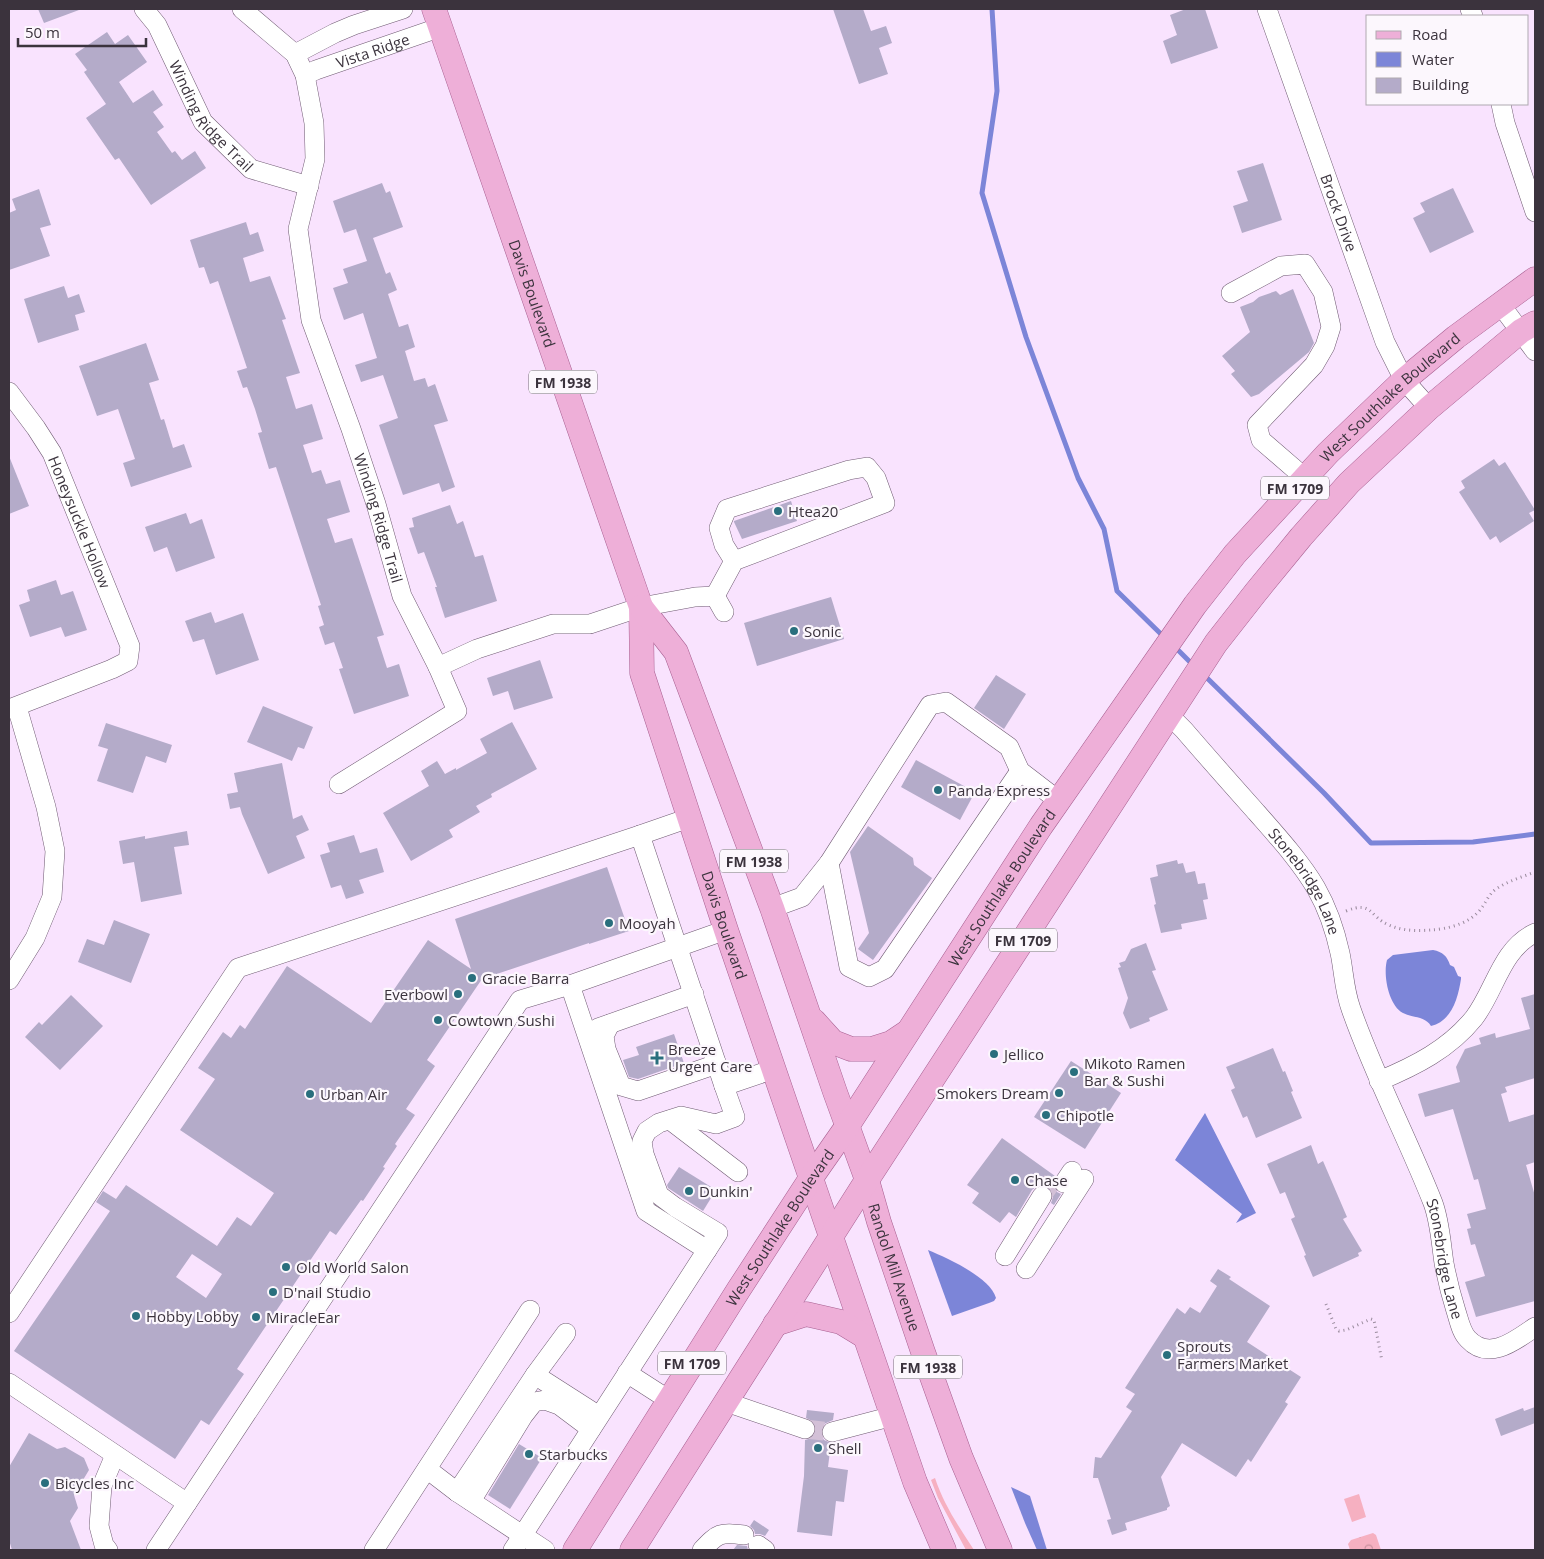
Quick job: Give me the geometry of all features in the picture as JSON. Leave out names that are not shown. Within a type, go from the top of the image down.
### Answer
[{"type":"main road","name":"Davis Boulevard","points":[[438,18],[641,607],[642,674],[726,930],[832,1238]]},
{"type":"main road","name":"West Southlake Boulevard","points":[[575,1550],[811,1178],[848,1125],[1059,800],[1195,604],[1235,554],[1328,453],[1404,380],[1456,337],[1535,278]]},
{"type":"main road","name":"FM 1709","points":[[632,1550],[775,1324],[832,1238],[867,1180],[1216,643],[1301,537],[1349,484],[1429,408],[1528,327]]},
{"type":"main road","name":"Davis Boulevard","points":[[641,607],[676,652],[772,908],[867,1180]]},
{"type":"main road","points":[[808,1015],[833,1042],[851,1049],[872,1049],[890,1043],[908,1032]]},
{"type":"main road","name":"Randol Mill Avenue","points":[[867,1180],[882,1231],[954,1440],[1000,1550]]},
{"type":"main road","name":"FM 1938","points":[[832,1238],[915,1482],[944,1550]]},
{"type":"main road","points":[[775,1324],[806,1314],[841,1322],[864,1336]]},
{"type":"street","name":"Winding Ridge Trail","points":[[144,9],[157,24],[203,122],[251,169],[310,186]]},
{"type":"street","name":"Winding Ridge Trail","points":[[242,9],[295,54],[305,75],[314,123],[315,159],[310,186],[298,229],[311,320],[376,504],[402,596],[438,667],[457,711],[339,784]]},
{"type":"street","name":"Vista Ridge","points":[[295,54],[348,28],[403,9]]},
{"type":"street","name":"Brock Drive","points":[[1267,9],[1385,342],[1404,380],[1429,408]]},
{"type":"street","name":"Vista Ridge","points":[[305,75],[438,18]]},
{"type":"street","points":[[1501,105],[1505,123],[1535,212]]},
{"type":"street","points":[[1231,293],[1281,266],[1306,264],[1323,292],[1332,327],[1325,346],[1314,365],[1257,425],[1262,440],[1305,478]]},
{"type":"street","points":[[1500,304],[1528,327],[1535,351]]},
{"type":"street","name":"Honeysuckle Hollow","points":[[9,392],[52,453],[130,646],[128,661],[96,676],[13,708]]},
{"type":"street","points":[[867,467],[876,478],[885,504],[734,561],[724,545],[719,528],[728,509],[849,470],[867,467]]},
{"type":"street","points":[[438,667],[477,649],[553,624],[590,624],[641,607],[695,597],[720,604],[734,561]]},
{"type":"street","points":[[772,908],[802,897],[829,863],[930,705],[946,702],[1009,747],[1020,771],[1059,800]]},
{"type":"street","points":[[9,980],[36,938],[52,897],[55,850],[46,807],[13,708]]},
{"type":"street","name":"Stonebridge Lane","points":[[1174,708],[1184,730],[1294,856],[1316,887],[1331,918],[1350,1008],[1433,1204],[1441,1235],[1448,1282],[1460,1325],[1468,1339],[1478,1347],[1498,1349],[1511,1344],[1535,1327]]},
{"type":"street","points":[[829,863],[849,967],[869,977],[885,969],[1020,771]]},
{"type":"street","points":[[9,1314],[238,968],[689,818]]},
{"type":"street","points":[[518,1543],[718,1233],[675,1207],[660,1195],[644,1154],[642,1141],[647,1131],[659,1123],[681,1116],[716,1124],[735,1117],[640,835]]},
{"type":"street","points":[[156,1550],[520,1000],[570,985],[726,930]]},
{"type":"street","points":[[1380,1081],[1411,1068],[1456,1037],[1484,1004],[1501,967],[1514,949],[1527,937],[1535,933]]},
{"type":"street","points":[[570,985],[646,1211],[707,1250]]},
{"type":"street","points":[[586,1032],[694,994]]},
{"type":"street","points":[[610,1024],[604,1036],[606,1048],[621,1086],[638,1091],[717,1064]]},
{"type":"street","points":[[724,1086],[774,1069]]},
{"type":"street","points":[[670,1120],[738,1172]]},
{"type":"street","points":[[1047,1200],[1016,1263],[1067,1175]]},
{"type":"street","points":[[374,1550],[530,1310]]},
{"type":"street","points":[[464,1496],[536,1375],[566,1333]]},
{"type":"street","points":[[628,1373],[669,1400]]},
{"type":"street","points":[[536,1375],[595,1422]]},
{"type":"street","points":[[9,1383],[187,1503]]},
{"type":"street","points":[[464,1496],[534,1402],[545,1400],[595,1422]]},
{"type":"street","points":[[726,1402],[805,1429]]},
{"type":"street","points":[[832,1432],[893,1416]]},
{"type":"street","points":[[108,1550],[104,1545],[99,1526],[102,1486],[115,1455]]},
{"type":"street","points":[[426,1469],[464,1496],[518,1543],[545,1550]]},
{"type":"street","points":[[702,1550],[719,1534],[729,1533],[756,1544]]},
{"type":"path","points":[[1331,918],[1356,907],[1364,907],[1387,925],[1399,929],[1415,931],[1446,928],[1458,925],[1473,917],[1496,889],[1506,883],[1535,872]]},
{"type":"path","points":[[1326,1304],[1336,1329],[1339,1331],[1346,1330],[1370,1319],[1374,1320],[1382,1361]]},
{"type":"green space","points":[[935,1478],[947,1507],[974,1550],[966,1550],[938,1498],[931,1480]]},
{"type":"green space","points":[[1359,1494],[1366,1517],[1352,1522],[1344,1499]]},
{"type":"green space","points":[[1373,1533],[1376,1535],[1381,1550],[1350,1550],[1348,1544],[1351,1540]]},
{"type":"water","points":[[1433,950],[1444,955],[1461,979],[1453,1008],[1444,1019],[1431,1026],[1425,1020],[1407,1015],[1398,1009],[1388,989],[1386,966],[1387,960],[1393,955]]},
{"type":"water","points":[[1205,1113],[1256,1213],[1236,1223],[1242,1214],[1175,1160]]},
{"type":"water","points":[[928,1250],[956,1263],[977,1276],[992,1290],[996,1298],[994,1301],[952,1316]]},
{"type":"water","points":[[1011,1487],[1030,1496],[1047,1550],[1037,1550]]},
{"type":"building","points":[[38,9],[79,9],[79,10],[44,23]]},
{"type":"building","points":[[833,9],[863,9],[871,31],[886,26],[892,43],[879,48],[888,74],[859,84]]},
{"type":"building","points":[[1186,9],[1205,9],[1218,48],[1171,64],[1163,41],[1177,35],[1170,15]]},
{"type":"building","points":[[107,32],[115,44],[128,35],[147,62],[119,82],[133,103],[153,90],[163,105],[153,112],[164,127],[157,132],[172,153],[175,151],[182,160],[195,151],[206,168],[151,205],[119,158],[115,160],[86,118],[106,104],[84,72],[87,70],[75,54]]},
{"type":"building","points":[[1263,163],[1282,220],[1242,233],[1233,206],[1248,201],[1237,171]]},
{"type":"building","points":[[382,183],[386,193],[390,191],[403,227],[373,238],[386,274],[390,272],[397,290],[388,294],[399,327],[408,324],[415,347],[405,351],[414,381],[425,378],[428,387],[435,384],[448,421],[434,425],[455,487],[442,492],[439,483],[403,495],[379,425],[398,418],[383,375],[361,382],[355,365],[377,358],[363,313],[344,320],[333,288],[348,283],[343,269],[367,261],[356,229],[344,233],[333,201]]},
{"type":"building","points":[[1453,188],[1474,232],[1430,253],[1413,218],[1425,212],[1420,203]]},
{"type":"building","points":[[39,189],[51,225],[40,228],[50,256],[9,270],[9,213],[16,210],[12,199]]},
{"type":"building","points":[[246,222],[250,235],[258,232],[264,251],[243,258],[250,282],[270,276],[286,319],[282,320],[300,373],[286,377],[296,409],[312,404],[323,439],[303,445],[312,473],[321,470],[326,484],[340,480],[350,512],[327,519],[335,543],[352,538],[384,635],[377,637],[387,668],[399,664],[409,696],[354,714],[339,669],[343,668],[334,642],[325,645],[319,627],[324,625],[318,606],[321,605],[276,467],[269,469],[258,433],[262,432],[255,409],[247,387],[243,388],[237,371],[247,368],[218,281],[210,284],[204,267],[199,268],[190,240]]},
{"type":"building","points":[[64,286],[68,298],[79,294],[85,312],[75,315],[79,330],[38,343],[24,299]]},
{"type":"building","points":[[1293,289],[1314,343],[1309,352],[1259,394],[1251,397],[1231,374],[1235,371],[1222,356],[1250,332],[1240,307],[1276,291],[1280,295]]},
{"type":"building","points":[[146,343],[159,380],[149,383],[161,420],[164,419],[173,448],[184,444],[192,467],[131,487],[123,463],[135,459],[118,409],[97,416],[79,366]]},
{"type":"building","points":[[9,456],[29,506],[9,514]]},
{"type":"building","points":[[1494,459],[1499,466],[1505,462],[1535,510],[1529,513],[1534,521],[1500,543],[1496,536],[1490,540],[1459,492],[1465,488],[1461,481]]},
{"type":"building","name":"Htea20","points":[[791,501],[797,521],[742,539],[734,521]]},
{"type":"building","points":[[450,505],[457,524],[463,521],[475,557],[483,555],[497,601],[445,618],[435,587],[437,587],[424,552],[418,554],[409,528],[414,527],[412,518]]},
{"type":"building","points":[[186,513],[190,524],[202,519],[215,558],[176,572],[167,547],[154,552],[145,527]]},
{"type":"building","points":[[56,580],[61,595],[73,591],[87,630],[65,637],[61,627],[30,637],[19,605],[30,601],[27,590]]},
{"type":"building","name":"Sonic","points":[[831,597],[844,639],[757,666],[744,623]]},
{"type":"building","points":[[211,612],[215,623],[243,613],[259,660],[216,675],[204,639],[193,642],[185,621]]},
{"type":"building","points":[[540,660],[553,698],[514,710],[508,691],[493,696],[487,678]]},
{"type":"building","points":[[996,675],[1026,694],[1004,729],[974,708]]},
{"type":"building","points":[[263,706],[313,727],[304,749],[298,747],[292,761],[247,742]]},
{"type":"building","points":[[512,722],[537,769],[491,794],[492,797],[476,806],[480,812],[449,830],[453,837],[411,861],[383,813],[429,786],[421,771],[437,761],[445,774],[456,768],[456,770],[487,753],[480,739]]},
{"type":"building","points":[[106,723],[172,745],[166,763],[146,756],[133,793],[97,781],[108,749],[98,746]]},
{"type":"building","name":"Panda Express","points":[[916,760],[975,792],[960,820],[901,787]]},
{"type":"building","points":[[282,763],[293,819],[302,815],[309,830],[296,836],[305,858],[268,874],[240,807],[230,809],[227,794],[238,792],[234,773]]},
{"type":"building","points":[[868,826],[913,858],[914,865],[932,878],[873,960],[858,949],[869,933],[850,852]]},
{"type":"building","points":[[187,831],[189,845],[174,847],[182,894],[141,902],[134,862],[123,864],[119,841],[145,836],[145,839]]},
{"type":"building","points":[[354,835],[360,853],[377,848],[384,872],[359,880],[364,893],[346,899],[341,885],[331,888],[320,855],[330,852],[327,843]]},
{"type":"building","points":[[1177,860],[1178,864],[1183,863],[1186,873],[1195,871],[1198,884],[1205,883],[1208,899],[1203,900],[1207,919],[1181,924],[1182,929],[1161,933],[1150,878],[1158,876],[1156,865]]},
{"type":"building","points":[[607,867],[629,931],[482,979],[427,1060],[435,1066],[406,1109],[415,1115],[395,1144],[397,1146],[383,1167],[385,1168],[363,1201],[361,1200],[336,1235],[330,1231],[237,1369],[244,1374],[209,1425],[201,1420],[175,1459],[14,1351],[110,1211],[96,1202],[103,1191],[116,1199],[126,1185],[217,1246],[237,1217],[251,1226],[274,1193],[180,1130],[215,1079],[198,1068],[223,1032],[231,1038],[240,1025],[245,1029],[287,966],[371,1023],[428,940],[471,969],[455,919]],"holes":[[[192,1254],[222,1274],[206,1298],[176,1277]]]},
{"type":"building","points":[[114,920],[150,934],[131,983],[78,962],[87,939],[104,945]]},
{"type":"building","points":[[1146,943],[1156,970],[1152,971],[1168,1010],[1149,1018],[1150,1021],[1130,1029],[1123,1013],[1128,998],[1118,968],[1121,967],[1119,963],[1125,961],[1131,949]]},
{"type":"building","points":[[1535,994],[1535,1078],[1505,1087],[1507,1092],[1501,1094],[1509,1122],[1535,1114],[1535,1162],[1526,1165],[1535,1196],[1535,1301],[1476,1317],[1465,1282],[1485,1276],[1475,1244],[1471,1245],[1467,1229],[1471,1228],[1467,1214],[1486,1209],[1478,1179],[1474,1180],[1453,1109],[1425,1117],[1418,1094],[1460,1082],[1456,1067],[1465,1049],[1481,1044],[1479,1038],[1495,1033],[1496,1038],[1530,1029],[1521,998]]},
{"type":"building","points":[[71,995],[103,1026],[60,1070],[25,1037],[39,1022],[42,1025]]},
{"type":"building","name":"Breeze Urgent Care","points":[[674,1034],[684,1063],[638,1079],[629,1077],[623,1060],[639,1055],[636,1047]]},
{"type":"building","points":[[1273,1048],[1283,1072],[1285,1071],[1293,1091],[1291,1092],[1302,1118],[1256,1138],[1247,1116],[1243,1118],[1231,1090],[1235,1088],[1226,1067]]},
{"type":"building","points":[[1071,1061],[1121,1093],[1085,1149],[1034,1117]]},
{"type":"building","name":"Chase","points":[[1002,1138],[1055,1176],[1054,1188],[1061,1194],[1054,1205],[1051,1203],[1053,1197],[1052,1190],[1047,1186],[1037,1186],[1032,1190],[1016,1217],[1009,1212],[1000,1223],[972,1203],[979,1193],[967,1185]]},
{"type":"building","points":[[1311,1145],[1318,1164],[1323,1161],[1347,1217],[1343,1219],[1362,1251],[1358,1253],[1359,1256],[1313,1277],[1291,1219],[1295,1217],[1285,1192],[1280,1194],[1267,1164]]},
{"type":"building","name":"Dunkin'","points":[[679,1167],[716,1190],[703,1211],[668,1188],[667,1185]]},
{"type":"building","points":[[1218,1269],[1231,1277],[1229,1279],[1270,1306],[1247,1342],[1301,1377],[1285,1402],[1288,1404],[1251,1462],[1248,1459],[1236,1477],[1182,1443],[1161,1477],[1170,1506],[1167,1510],[1125,1523],[1127,1530],[1112,1535],[1107,1520],[1111,1519],[1098,1478],[1093,1478],[1095,1457],[1101,1458],[1132,1411],[1126,1407],[1135,1394],[1125,1388],[1177,1308],[1185,1314],[1190,1307],[1200,1313],[1217,1286],[1210,1281]]},
{"type":"building","points":[[1535,1407],[1535,1423],[1501,1436],[1495,1419],[1523,1408],[1524,1411]]},
{"type":"building","points":[[807,1410],[834,1413],[833,1420],[824,1424],[821,1430],[824,1440],[831,1443],[828,1467],[848,1470],[844,1502],[836,1501],[832,1536],[797,1532],[804,1476],[805,1440],[812,1438],[816,1432],[814,1422],[806,1418]]},
{"type":"building","name":"Bicycles Inc","points":[[29,1433],[57,1449],[65,1447],[84,1458],[89,1470],[74,1495],[78,1508],[70,1521],[81,1550],[12,1550],[9,1540],[9,1467]]},
{"type":"building","points":[[519,1444],[542,1458],[510,1509],[488,1495]]},
{"type":"building","points":[[754,1520],[769,1530],[765,1536],[755,1534],[750,1526]]},
{"type":"building","points":[[737,1545],[747,1546],[748,1550],[733,1550]]},
{"type":"waterway","points":[[992,9],[997,91],[982,193],[1026,337],[1078,478],[1104,529],[1117,591],[1165,638]]},
{"type":"waterway","points":[[1173,645],[1194,666]]},
{"type":"waterway","points":[[1204,675],[1324,793],[1371,843],[1473,842],[1535,834]]},
{"type":"tunnel","points":[[1042,1196],[1055,1177]]},
{"type":"tunnel","points":[[805,1429],[832,1432]]},
{"type":"place","name":"Htea20","points":[[778,511]]},
{"type":"place","name":"Sonic","points":[[794,631]]},
{"type":"place","name":"Panda Express","points":[[938,790]]},
{"type":"place","name":"Mooyah","points":[[609,923]]},
{"type":"place","name":"Gracie Barra","points":[[472,978]]},
{"type":"place","name":"Everbowl","points":[[458,994]]},
{"type":"place","name":"Cowtown Sushi","points":[[438,1020]]},
{"type":"place","name":"Jellico","points":[[994,1054]]},
{"type":"place","name":"Breeze Urgent Care","points":[[657,1058]]},
{"type":"place","name":"Mikoto Ramen Bar & Sushi","points":[[1074,1072]]},
{"type":"place","name":"Smokers Dream","points":[[1059,1093]]},
{"type":"place","name":"Urban Air","points":[[310,1094]]},
{"type":"place","name":"Chipotle","points":[[1046,1115]]},
{"type":"place","name":"Chase","points":[[1015,1180]]},
{"type":"place","name":"Dunkin'","points":[[689,1191]]},
{"type":"place","name":"Old World Salon","points":[[286,1267]]},
{"type":"place","name":"D'nail Studio","points":[[273,1292]]},
{"type":"place","name":"Hobby Lobby","points":[[136,1316]]},
{"type":"place","name":"MiracleEar","points":[[256,1317]]},
{"type":"place","name":"Sprouts Farmers Market","points":[[1167,1355]]},
{"type":"place","name":"Shell","points":[[818,1448]]},
{"type":"place","name":"Starbucks","points":[[529,1454]]},
{"type":"place","name":"Bicycles Inc","points":[[45,1483]]}]
